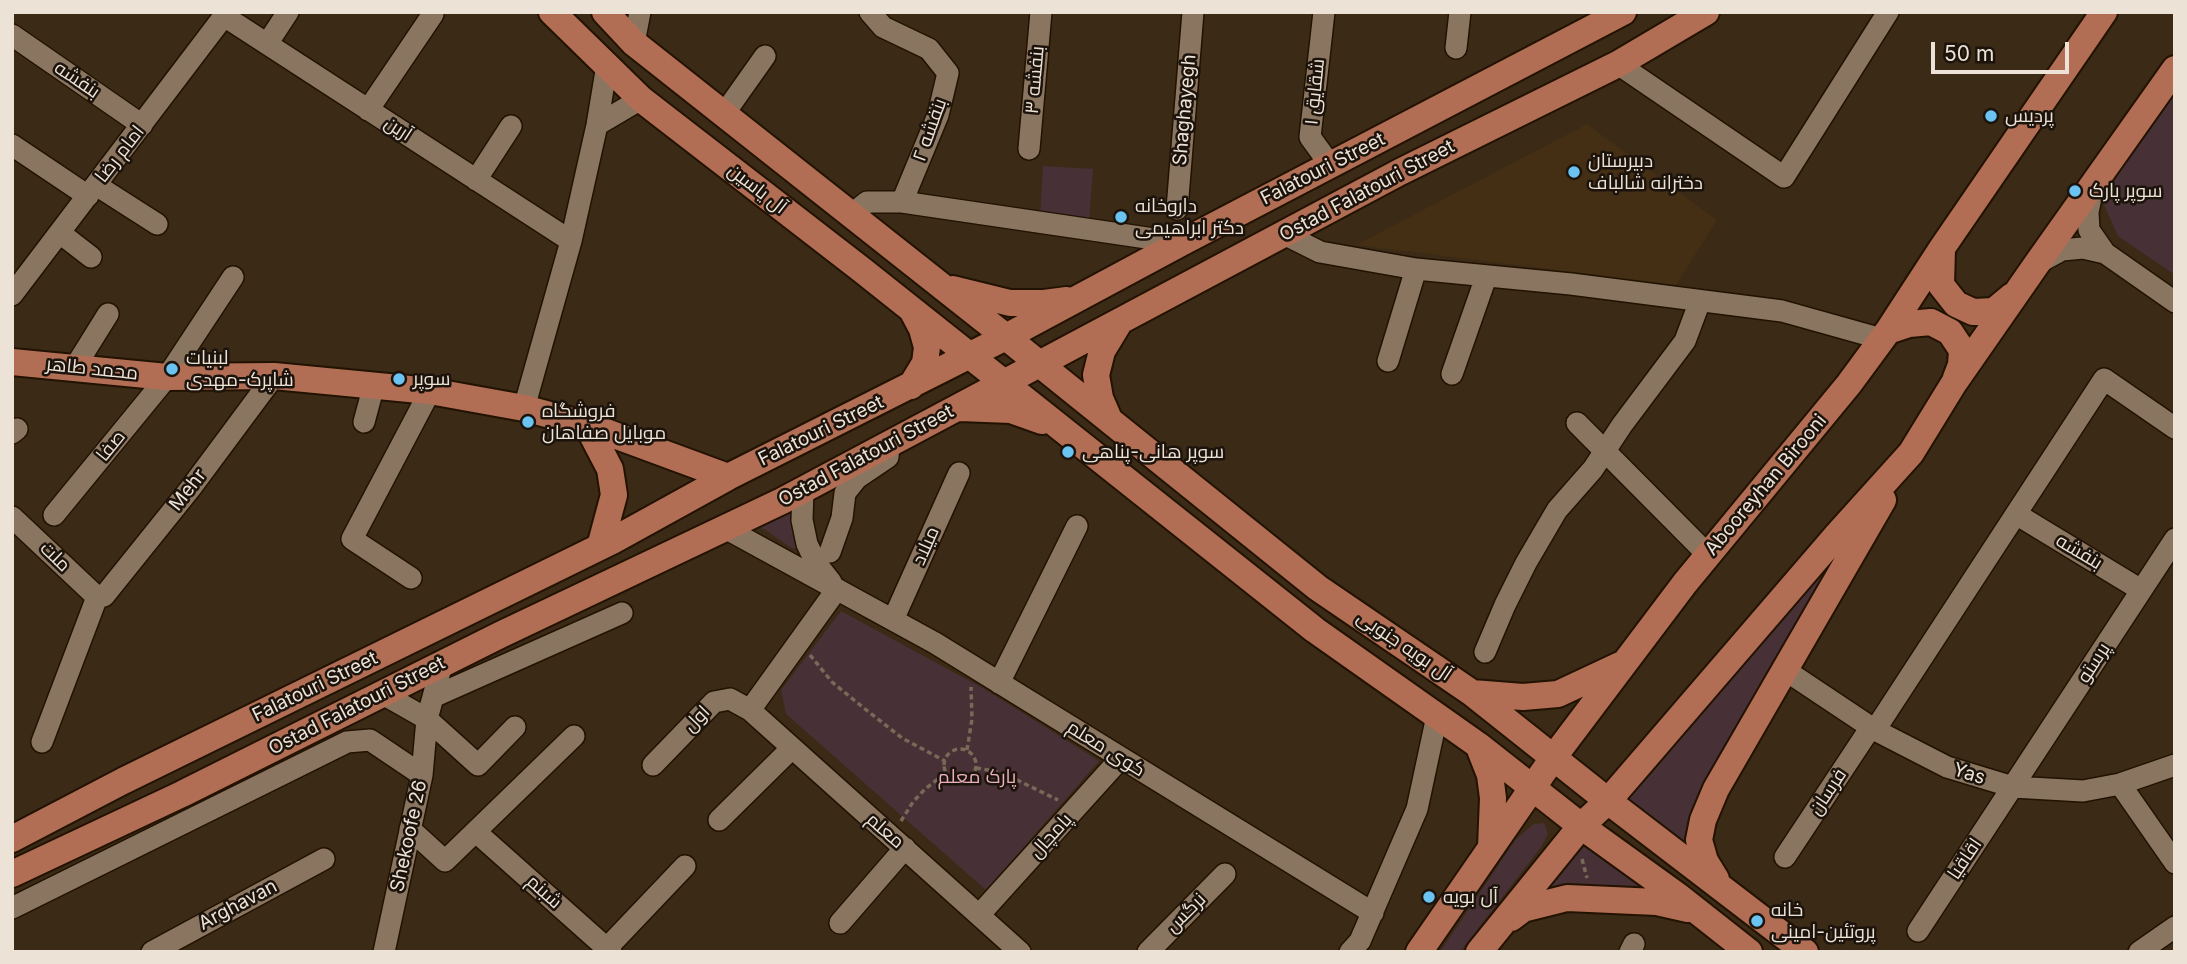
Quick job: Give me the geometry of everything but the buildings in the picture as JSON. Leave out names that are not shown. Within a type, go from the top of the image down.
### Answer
[{"type":"main road","name":"آل یاسین","points":[[552,12],[641,99],[970,356]]},
{"type":"main road","name":"آل یاسین","points":[[605,12],[634,43],[1006,337]]},
{"type":"main road","name":"Ostad Falatouri Street","points":[[12,874],[182,794],[442,664],[803,490],[1400,172],[1618,64],[1706,12]]},
{"type":"main road","name":"Abooreyhan Birooni","points":[[1419,952],[1553,758],[1627,660],[1708,555],[1849,384],[1885,335],[2104,12]]},
{"type":"main road","name":"Falatouri Street","points":[[12,839],[123,781],[600,547],[728,477],[970,356],[1611,16]]},
{"type":"main road","points":[[1721,886],[1704,861],[1699,840],[1703,820],[1716,789],[1954,383],[2175,69]]},
{"type":"main road","points":[[862,270],[870,275],[880,275],[888,270],[893,261],[892,251],[887,243]]},
{"type":"main road","points":[[1942,248],[1941,285],[1956,304],[1973,312],[1994,311],[2018,291]]},
{"type":"main road","points":[[941,285],[1010,303],[1044,303],[1082,297]]},
{"type":"main road","points":[[911,309],[922,329],[927,347],[925,363],[911,386]]},
{"type":"main road","points":[[1885,335],[1909,324],[1931,322],[1950,332],[1962,350],[1962,365],[1954,383]]},
{"type":"main road","points":[[1110,421],[1100,398],[1096,375],[1102,351],[1119,323]]},
{"type":"main road","name":"آل بویه جنوبی","points":[[1006,337],[1318,587],[1472,693],[1805,952]]},
{"type":"main road","name":"آل بویه جنوبی","points":[[970,356],[1315,630],[1478,745],[1532,788],[1580,839],[1698,912],[1749,952]]},
{"type":"main road","name":"محمد طاهر","points":[[12,362],[167,377],[274,376],[430,391],[524,408],[587,425],[728,477]]},
{"type":"main road","points":[[958,408],[1011,410],[1061,428]]},
{"type":"main road","points":[[587,425],[610,469],[614,495],[600,547]]},
{"type":"main road","points":[[1479,952],[1580,839],[1608,801],[1911,453]]},
{"type":"main road","points":[[1182,523],[1203,495]]},
{"type":"main road","points":[[1472,693],[1523,697],[1558,694],[1627,660]]},
{"type":"main road","points":[[1478,745],[1490,775],[1493,798],[1491,847]]},
{"type":"main road","points":[[1504,923],[1523,909],[1567,898],[1657,902],[1698,912]]},
{"type":"street","points":[[267,44],[288,12]]},
{"type":"street","points":[[634,43],[640,12]]},
{"type":"street","name":"بنفشه ۲","points":[[870,12],[883,27],[929,49],[948,73],[938,115],[902,202]]},
{"type":"street","name":"بنفشه ۳","points":[[1029,149],[1041,12]]},
{"type":"street","name":"Shaghayegh","points":[[1177,209],[1193,12]]},
{"type":"street","name":"شقایق ۱","points":[[1324,12],[1310,137],[1331,166]]},
{"type":"street","points":[[1456,48],[1460,12]]},
{"type":"street","points":[[1618,64],[1784,177],[1888,12]]},
{"type":"street","name":"آرین","points":[[226,14],[267,44],[571,241]]},
{"type":"street","name":"امام رضا","points":[[12,295],[226,14]]},
{"type":"street","points":[[368,110],[433,15]]},
{"type":"street","name":"بنفشه","points":[[12,35],[142,125]]},
{"type":"street","points":[[724,114],[765,56]]},
{"type":"street","points":[[524,408],[571,241],[597,125],[607,65]]},
{"type":"street","points":[[597,125],[641,99]]},
{"type":"street","points":[[476,180],[511,126]]},
{"type":"street","points":[[12,145],[157,224]]},
{"type":"street","points":[[2106,166],[2094,188],[2088,212],[2089,230],[2105,253],[2175,302]]},
{"type":"street","points":[[851,215],[867,202],[902,202],[1181,243]]},
{"type":"street","points":[[60,233],[91,257]]},
{"type":"street","points":[[1284,234],[1320,252],[1416,269],[1571,284],[1782,312],[1885,335]]},
{"type":"street","points":[[2036,265],[2062,250],[2083,248],[2105,253]]},
{"type":"street","points":[[1388,361],[1416,269]]},
{"type":"street","name":"صفا","points":[[54,515],[167,377],[233,277]]},
{"type":"street","points":[[1452,374],[1486,277]]},
{"type":"street","points":[[1485,652],[1505,605],[1551,520],[1593,469],[1685,341],[1700,301]]},
{"type":"street","points":[[75,367],[108,314]]},
{"type":"street","name":"Mehr","points":[[97,597],[104,596],[190,489],[274,376]]},
{"type":"street","name":"فرسان","points":[[1785,857],[2104,379],[2175,428]]},
{"type":"street","points":[[365,422],[374,386]]},
{"type":"street","points":[[411,578],[352,540],[430,391]]},
{"type":"street","points":[[1577,422],[1708,555]]},
{"type":"street","points":[[830,552],[842,519],[845,493],[857,478],[888,457],[889,444]]},
{"type":"street","name":"میلاد","points":[[893,620],[959,473]]},
{"type":"street","name":"کوی معلم","points":[[803,490],[802,520],[807,544],[816,563],[837,589]]},
{"type":"street","name":"بنفشه","points":[[2016,513],[2141,590]]},
{"type":"street","name":"ملت","points":[[12,517],[97,597]]},
{"type":"street","points":[[999,682],[1077,526]]},
{"type":"street","name":"کوی معلم","points":[[725,528],[935,643],[1373,914]]},
{"type":"street","name":"پرستو","points":[[2013,787],[2175,539]]},
{"type":"street","points":[[750,710],[837,589]]},
{"type":"street","points":[[42,742],[97,597]]},
{"type":"street","points":[[433,697],[622,613]]},
{"type":"street","name":"Shekoofe 26","points":[[384,952],[422,775],[427,719],[442,664]]},
{"type":"street","name":"Yas","points":[[1785,670],[1873,728],[1947,767],[2013,787],[2083,791],[2120,784],[2175,765]]},
{"type":"street","points":[[383,694],[427,719],[478,765],[515,727]]},
{"type":"street","name":"اول","points":[[653,765],[713,702],[730,699],[750,710]]},
{"type":"street","name":"معلم","points":[[750,710],[980,914],[1014,950]]},
{"type":"street","points":[[1350,952],[1360,941],[1373,914],[1417,809],[1437,716]]},
{"type":"street","points":[[411,829],[445,861],[574,736]]},
{"type":"street","points":[[12,908],[347,742],[370,740],[422,775]]},
{"type":"street","points":[[719,821],[792,748]]},
{"type":"street","name":"پامچال","points":[[980,914],[1122,758]]},
{"type":"street","points":[[2120,784],[2175,863]]},
{"type":"street","name":"اقاقیا","points":[[1918,931],[2013,787]]},
{"type":"street","name":"شبنم","points":[[477,832],[609,950]]},
{"type":"street","points":[[841,923],[899,843]]},
{"type":"street","name":"Arghavan","points":[[152,952],[324,859]]},
{"type":"street","points":[[609,950],[685,866]]},
{"type":"street","name":"نرگس","points":[[1148,952],[1225,874]]},
{"type":"street","points":[[2139,952],[2175,927]]},
{"type":"path","points":[[809,654],[832,682],[865,709],[902,738],[945,761]]},
{"type":"path","points":[[967,750],[972,728],[972,682]]},
{"type":"path","points":[[967,750],[974,758],[976,768],[971,777],[957,780],[948,775],[945,761],[951,752],[967,750]]},
{"type":"path","points":[[976,768],[994,771],[1045,792],[1072,812]]},
{"type":"path","points":[[899,843],[903,817],[913,802],[938,779],[948,775]]},
{"type":"path","points":[[1580,839],[1589,887]]},
{"type":"shaded area","name":"دبیرستان دخترانه شالباف","points":[[1587,124],[1717,220],[1676,285],[1356,245]]},
{"type":"green space","points":[[2175,90],[2175,271],[2172,273],[2118,236],[2100,196]]},
{"type":"green space","points":[[1043,166],[1093,169],[1089,221],[1040,217]]},
{"type":"green space","points":[[792,505],[790,517],[801,551],[790,547],[764,529],[750,525]]},
{"type":"green space","points":[[1860,524],[1691,847],[1627,799]]},
{"type":"green space","name":"پارک معلم","points":[[841,611],[986,690],[1099,761],[986,890],[786,714],[781,690]]},
{"type":"green space","points":[[1544,823],[1548,834],[1541,847],[1460,952],[1440,952],[1516,839],[1534,824]]},
{"type":"green space","points":[[1577,840],[1649,893],[1621,887],[1589,887],[1526,899]]},
{"type":"place","name":"پردیس","points":[[1991,116]]},
{"type":"place","name":"دبیرستان دخترانه شالباف","points":[[1574,172]]},
{"type":"place","name":"سوپر پارک","points":[[2075,191]]},
{"type":"place","name":"داروخانه دکتر ابراهیمی","points":[[1121,217]]},
{"type":"place","name":"لبنیات شاپرک-مهدی","points":[[172,369]]},
{"type":"place","name":"سوپر","points":[[399,379]]},
{"type":"place","name":"فروشگاه موبایل صفاهان","points":[[528,422]]},
{"type":"place","name":"سوپر هانی-پناهی","points":[[1068,452]]},
{"type":"place","name":"آل بویه","points":[[1429,897]]},
{"type":"place","name":"خانه پروتئین-امینی","points":[[1757,921]]}]
